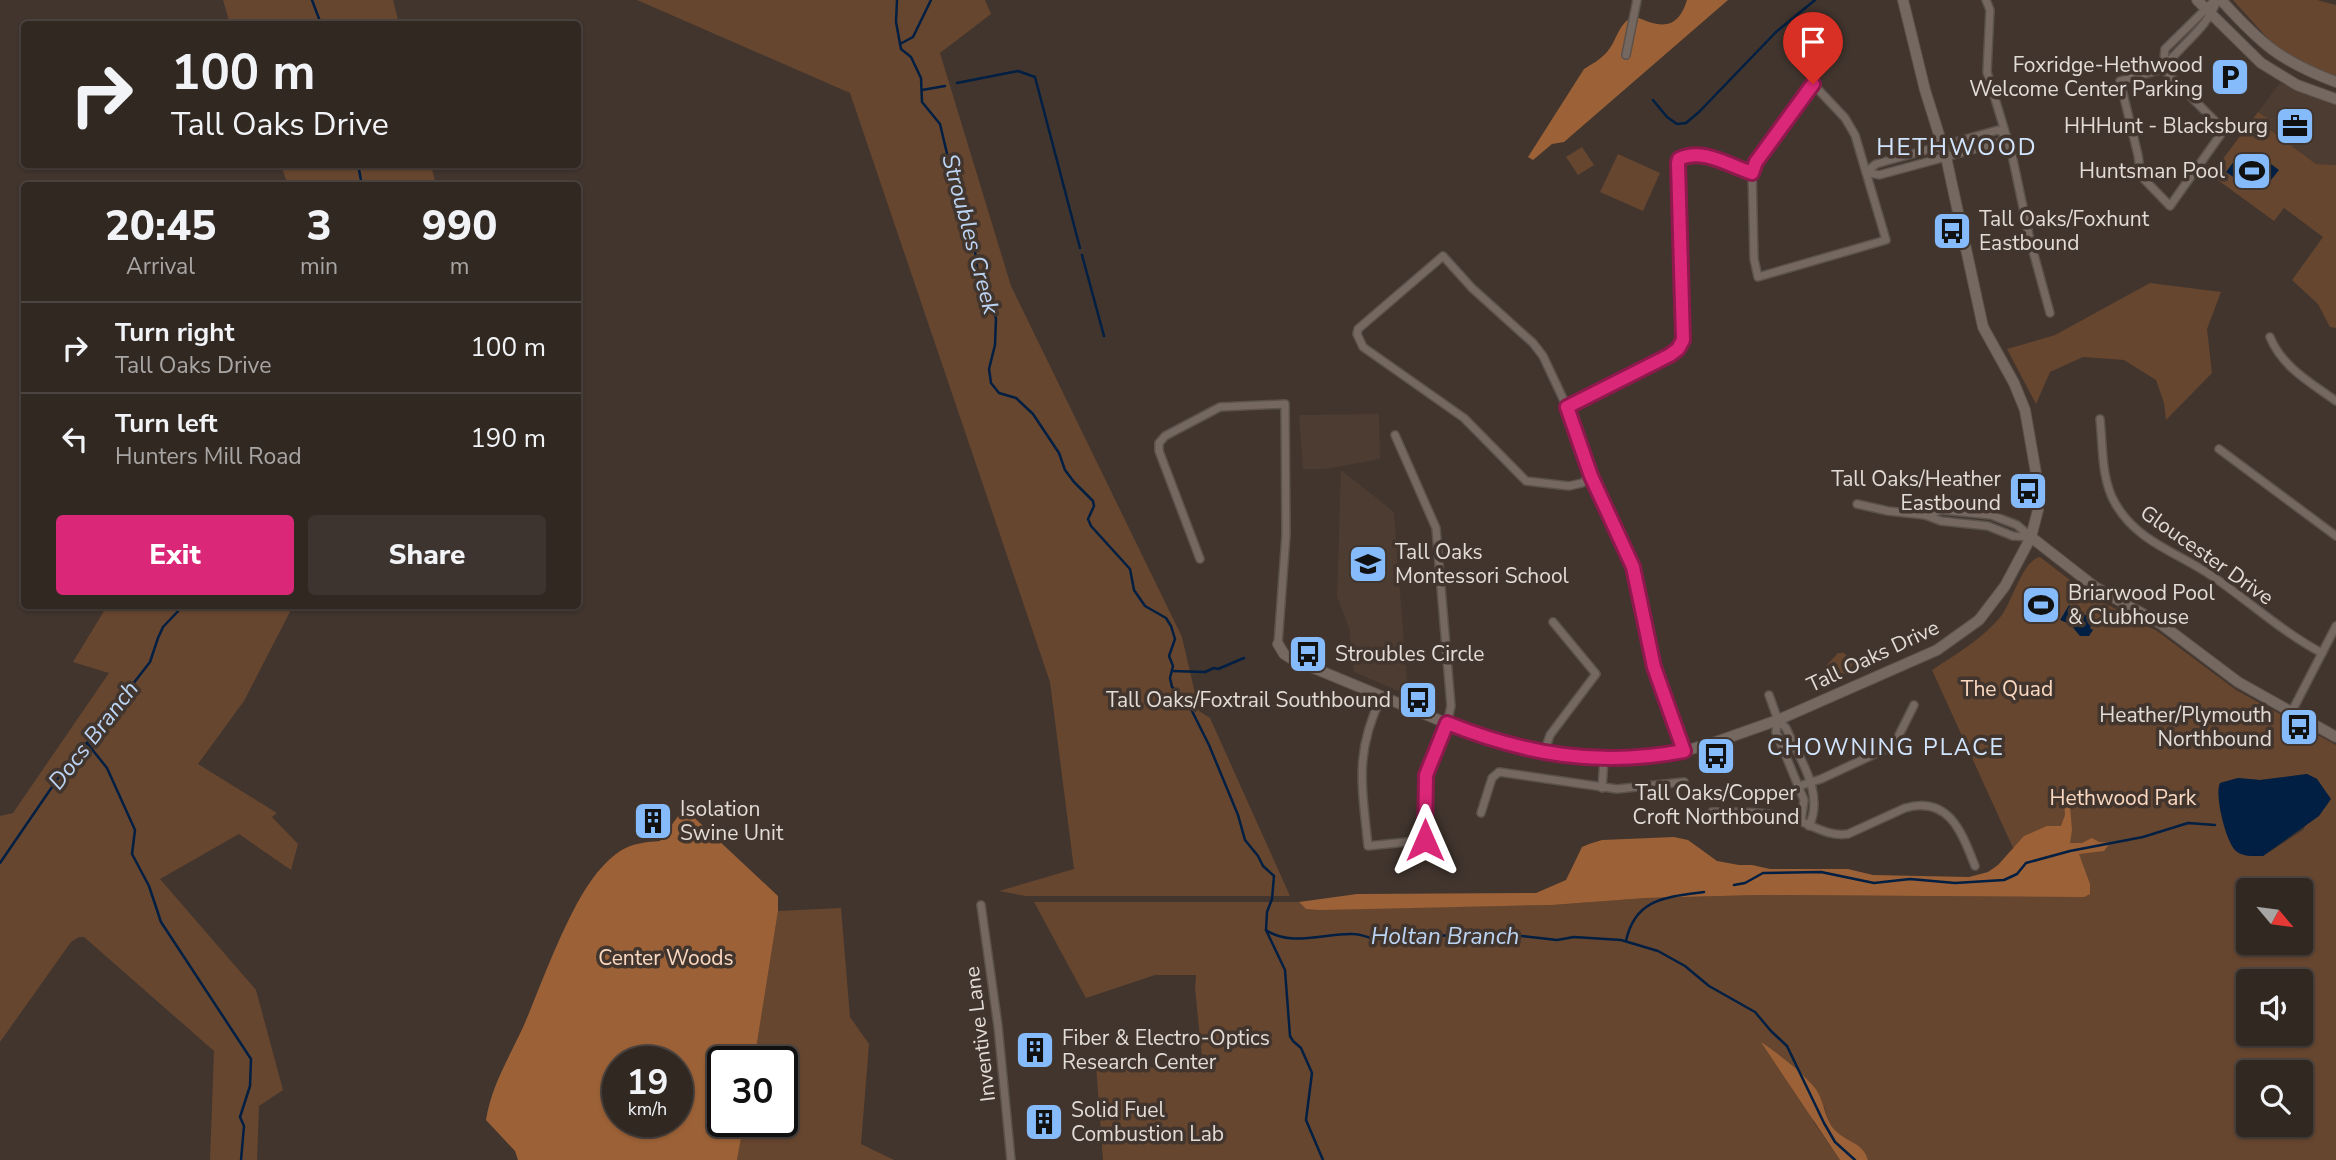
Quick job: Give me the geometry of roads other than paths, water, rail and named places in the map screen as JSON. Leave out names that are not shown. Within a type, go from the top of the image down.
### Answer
[{"type":"street","points":[[1626,55],[1637,0]]},
{"type":"street","name":"Tall Oaks Drive","points":[[1278,644],[1290,658],[1505,744],[1544,753],[1604,759],[1643,758],[1684,751],[1744,733],[1920,659],[1967,631],[1993,604],[2031,537],[2039,503],[2027,418],[2014,383],[1983,327],[1947,157],[1925,90],[1903,0]]},
{"type":"street","points":[[1986,0],[1990,9],[1987,72],[2050,313]]},
{"type":"street","points":[[2163,69],[2217,123],[2221,134],[2169,206],[2141,176],[2120,81],[2163,69],[2205,8],[2217,0],[2276,54],[2291,64],[2336,82]]},
{"type":"street","points":[[2205,8],[2261,63],[2297,85],[2336,99]]},
{"type":"street","points":[[1813,84],[1849,122],[1866,172],[1885,240],[1758,277],[1754,259],[1752,173],[1756,162],[1813,84]]},
{"type":"street","points":[[1866,172],[1876,164],[1943,145],[1998,130],[2005,134]]},
{"type":"street","points":[[1866,172],[1879,175],[1947,157],[2001,142],[2005,134]]},
{"type":"street","points":[[1567,407],[1670,355],[1678,349],[1683,340],[1679,159],[1704,155],[1752,173]]},
{"type":"street","points":[[1591,476],[1582,483],[1569,486],[1526,481],[1464,418],[1363,347],[1357,334],[1358,329],[1443,256],[1472,288],[1539,351],[1567,407],[1591,476],[1633,567],[1654,667],[1684,751]]},
{"type":"street","points":[[2270,337],[2289,366],[2336,401]]},
{"type":"street","points":[[1200,559],[1159,451],[1160,440],[1220,407],[1285,404],[1286,535],[1278,644]]},
{"type":"street","name":"Gloucester Drive","points":[[2100,419],[2109,489],[2130,524],[2157,545],[2211,575],[2284,631],[2322,653]]},
{"type":"street","points":[[1382,696],[1370,719],[1361,760],[1368,846],[1425,840],[1426,775],[1451,706],[1436,528],[1395,435]]},
{"type":"street","points":[[2219,449],[2336,536]]},
{"type":"street","points":[[1857,504],[1926,515],[1941,521],[1988,526],[2013,536],[2031,537]]},
{"type":"street","points":[[1926,515],[1942,510],[1990,515],[2017,525],[2095,587],[2161,624],[2221,670],[2336,737]]},
{"type":"street","points":[[1544,753],[1550,736],[1595,674],[1553,622]]},
{"type":"street","points":[[2291,713],[2336,626]]},
{"type":"street","points":[[1769,695],[1778,720],[1786,728],[1815,796],[1816,806],[1809,826]]},
{"type":"street","points":[[1799,786],[1890,747],[1897,739],[1914,705]]},
{"type":"street","points":[[1778,720],[1776,733],[1804,800],[1801,821]]},
{"type":"street","points":[[1602,788],[1604,759]]},
{"type":"street","points":[[1481,813],[1492,778],[1499,772],[1617,789],[1684,782]]},
{"type":"street","points":[[1712,812],[1757,812],[1801,821],[1831,835],[1848,834],[1905,808],[1926,806],[1939,810],[1954,820],[1975,866]]},
{"type":"street","name":"Inventive Lane","points":[[981,905],[998,1026],[1011,1160]]},
{"type":"water","name":"Huntsman Pool","points":[[2256,153],[2279,170],[2271,180],[2262,174],[2251,189],[2226,172],[2235,160],[2246,167]]},
{"type":"water","points":[[2069,605],[2093,620],[2090,628],[2093,630],[2089,636],[2080,636],[2070,624],[2060,620]]},
{"type":"water","points":[[2307,774],[2317,779],[2331,799],[2319,816],[2263,856],[2245,855],[2236,851],[2228,839],[2222,818],[2220,783],[2238,778],[2260,780]]},
{"type":"waterway","name":"Docs Branch","points":[[312,0],[320,21]]},
{"type":"waterway","name":"Stroubles Creek","points":[[897,0],[896,22],[901,49],[911,57],[921,78],[922,102],[940,124],[949,162],[957,176],[973,234],[977,268],[985,280],[996,319],[995,345],[989,369],[991,383],[999,393],[1016,398],[1033,414],[1059,453],[1065,470],[1093,501],[1094,506],[1088,519],[1091,526],[1130,569],[1134,590],[1145,606],[1166,618],[1171,626],[1175,639],[1169,656],[1173,666],[1170,678],[1172,687],[1187,701],[1209,745],[1238,815],[1245,840],[1263,866],[1274,876],[1266,930],[1285,970],[1290,1036],[1301,1048],[1312,1073],[1306,1120],[1323,1160]]},
{"type":"waterway","points":[[900,44],[913,37],[931,0]]},
{"type":"waterway","points":[[1653,100],[1667,117],[1677,124],[1686,123],[1776,32],[1815,0]]},
{"type":"waterway","points":[[957,83],[1018,71],[1035,77],[1080,248]]},
{"type":"waterway","points":[[922,90],[945,86]]},
{"type":"waterway","name":"Docs Branch","points":[[359,168],[361,182]]},
{"type":"waterway","points":[[1082,255],[1104,336]]},
{"type":"waterway","name":"Docs Branch","points":[[0,863],[78,749],[87,743],[150,662],[163,627],[180,609]]},
{"type":"waterway","points":[[1172,671],[1205,672],[1244,658]]},
{"type":"waterway","points":[[87,743],[107,768],[135,830],[132,854],[149,886],[161,922],[251,1059],[250,1086],[240,1117],[244,1126],[241,1160]]},
{"type":"waterway","points":[[1734,885],[1745,883],[1763,873],[1821,872],[1874,883],[1910,879],[1955,883],[2004,880],[2017,874],[2026,863],[2070,851],[2143,837],[2188,823],[2215,825]]},
{"type":"waterway","points":[[1626,941],[1637,916],[1654,902],[1704,892]]},
{"type":"waterway","name":"Holtan Branch","points":[[1266,930],[1286,938],[1358,934],[1374,939],[1496,933],[1557,940],[1574,937],[1621,940],[1658,951],[1685,966],[1709,986],[1755,1012],[1787,1046],[1835,1142],[1855,1160]]},
{"type":"place","name":"Foxridge-Hethwood Welcome Center Parking","points":[[2230,77]]},
{"type":"place","name":"HHHunt - Blacksburg","points":[[2295,126]]},
{"type":"place","name":"Huntsman Pool","points":[[2252,171]]},
{"type":"place","name":"Tall Oaks/Foxhunt Eastbound","points":[[1952,231]]},
{"type":"place","name":"Tall Oaks/Heather Eastbound","points":[[2028,491]]},
{"type":"place","name":"Tall Oaks Montessori School","points":[[1368,564]]},
{"type":"place","name":"Briarwood Pool & Clubhouse","points":[[2041,605]]},
{"type":"place","name":"Stroubles Circle","points":[[1308,654]]},
{"type":"place","name":"Tall Oaks/Foxtrail Southbound","points":[[1418,700]]},
{"type":"place","name":"Heather/Plymouth Northbound","points":[[2299,727]]},
{"type":"place","name":"Tall Oaks/Copper Croft Northbound","points":[[1716,756]]},
{"type":"place","name":"Isolation Swine Unit","points":[[653,821]]},
{"type":"place","name":"Fiber & Electro-Optics Research Center","points":[[1035,1050]]},
{"type":"place","name":"Solid Fuel Combustion Lab","points":[[1044,1122]]},
{"type":"district","name":"HETHWOOD","points":[[1957,147]]},
{"type":"district","name":"CHOWNING PLACE","points":[[1886,747]]},
{"type":"park label","name":"The Quad","points":[[2007,689]]},
{"type":"park label","name":"Hethwood Park","points":[[2123,798]]},
{"type":"park label","name":"Center Woods","points":[[666,958]]}]
